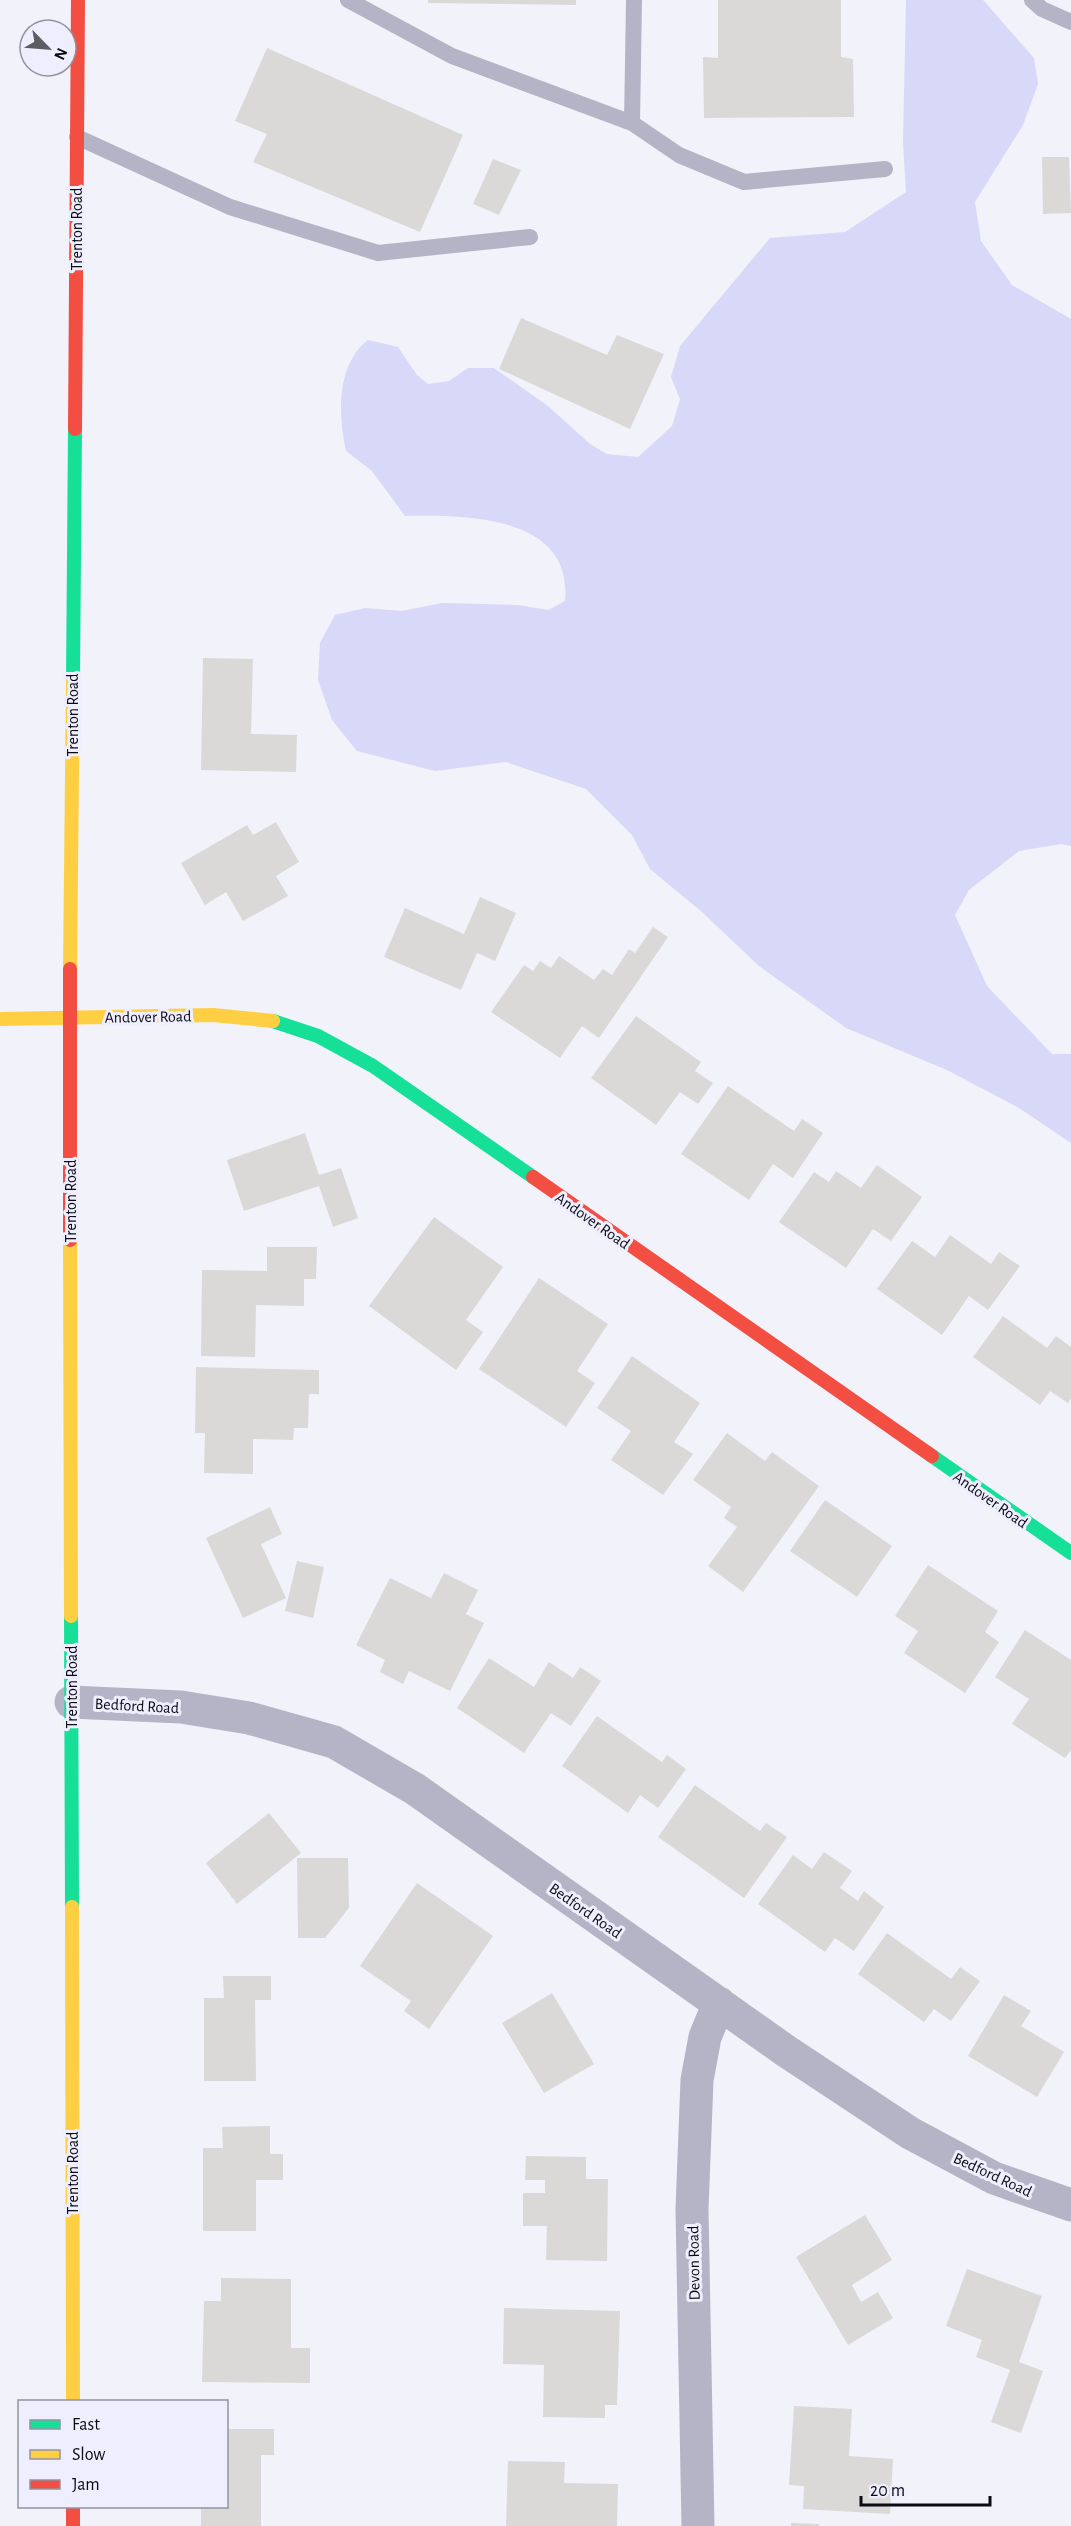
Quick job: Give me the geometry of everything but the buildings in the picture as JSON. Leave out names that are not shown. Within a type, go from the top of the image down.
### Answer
[{"type":"main road","name":"Trenton Road","points":[[73,2400],[70,1018],[78,0]]},
{"type":"main road","name":"Andover Road","points":[[0,1019],[213,1015],[272,1021],[327,1041],[383,1073],[1071,1553]]},
{"type":"main road","points":[[73,2508],[73,2526]]},
{"type":"street","name":"Bedford Road","points":[[71,1702],[182,1707],[249,1718],[334,1742],[415,1789],[719,2003],[910,2133],[994,2178],[1071,2205]]},
{"type":"street","name":"Devon Road","points":[[698,2526],[692,2209],[697,2080],[705,2037],[719,2003]]},
{"type":"lane","points":[[348,0],[452,56],[632,123],[679,155],[744,182],[885,169]]},
{"type":"lane","points":[[632,123],[634,0]]},
{"type":"lane","points":[[1032,0],[1042,9],[1071,22]]},
{"type":"lane","points":[[77,137],[230,207],[378,253],[530,237]]},
{"type":"shaded area","points":[[906,0],[983,0],[1034,58],[1038,84],[1023,125],[975,202],[981,241],[1012,285],[1071,319],[1071,846],[1061,844],[1019,851],[969,890],[955,915],[987,986],[1052,1054],[1071,1054],[1071,1143],[1019,1108],[947,1070],[846,1028],[759,966],[702,912],[650,869],[632,835],[586,789],[506,762],[435,771],[357,751],[332,720],[318,680],[320,643],[335,615],[365,608],[402,611],[442,603],[518,605],[548,610],[565,601],[563,573],[552,551],[534,536],[511,526],[485,520],[405,516],[372,471],[346,451],[341,407],[342,391],[350,363],[358,350],[368,340],[398,347],[417,375],[428,384],[449,381],[468,368],[494,368],[548,406],[590,444],[607,454],[638,457],[672,426],[680,399],[671,377],[680,346],[770,238],[845,232],[906,192],[903,143]]},
{"type":"traffic: fast","points":[[73,680],[75,429]]},
{"type":"traffic: fast","points":[[273,1021],[318,1036],[373,1066],[533,1177]]},
{"type":"traffic: fast","points":[[932,1456],[1071,1553]]},
{"type":"traffic: fast","points":[[71,1616],[72,1907]]},
{"type":"traffic: slow","points":[[70,969],[73,680]]},
{"type":"traffic: slow","points":[[0,1019],[213,1015],[273,1021]]},
{"type":"traffic: slow","points":[[70,1240],[71,1616]]},
{"type":"traffic: slow","points":[[72,1907],[73,2400]]},
{"type":"traffic: jam","points":[[75,429],[78,0]]},
{"type":"traffic: jam","points":[[70,969],[70,1240]]},
{"type":"traffic: jam","points":[[533,1177],[932,1456]]},
{"type":"traffic: jam","points":[[73,2508],[73,2526]]}]
